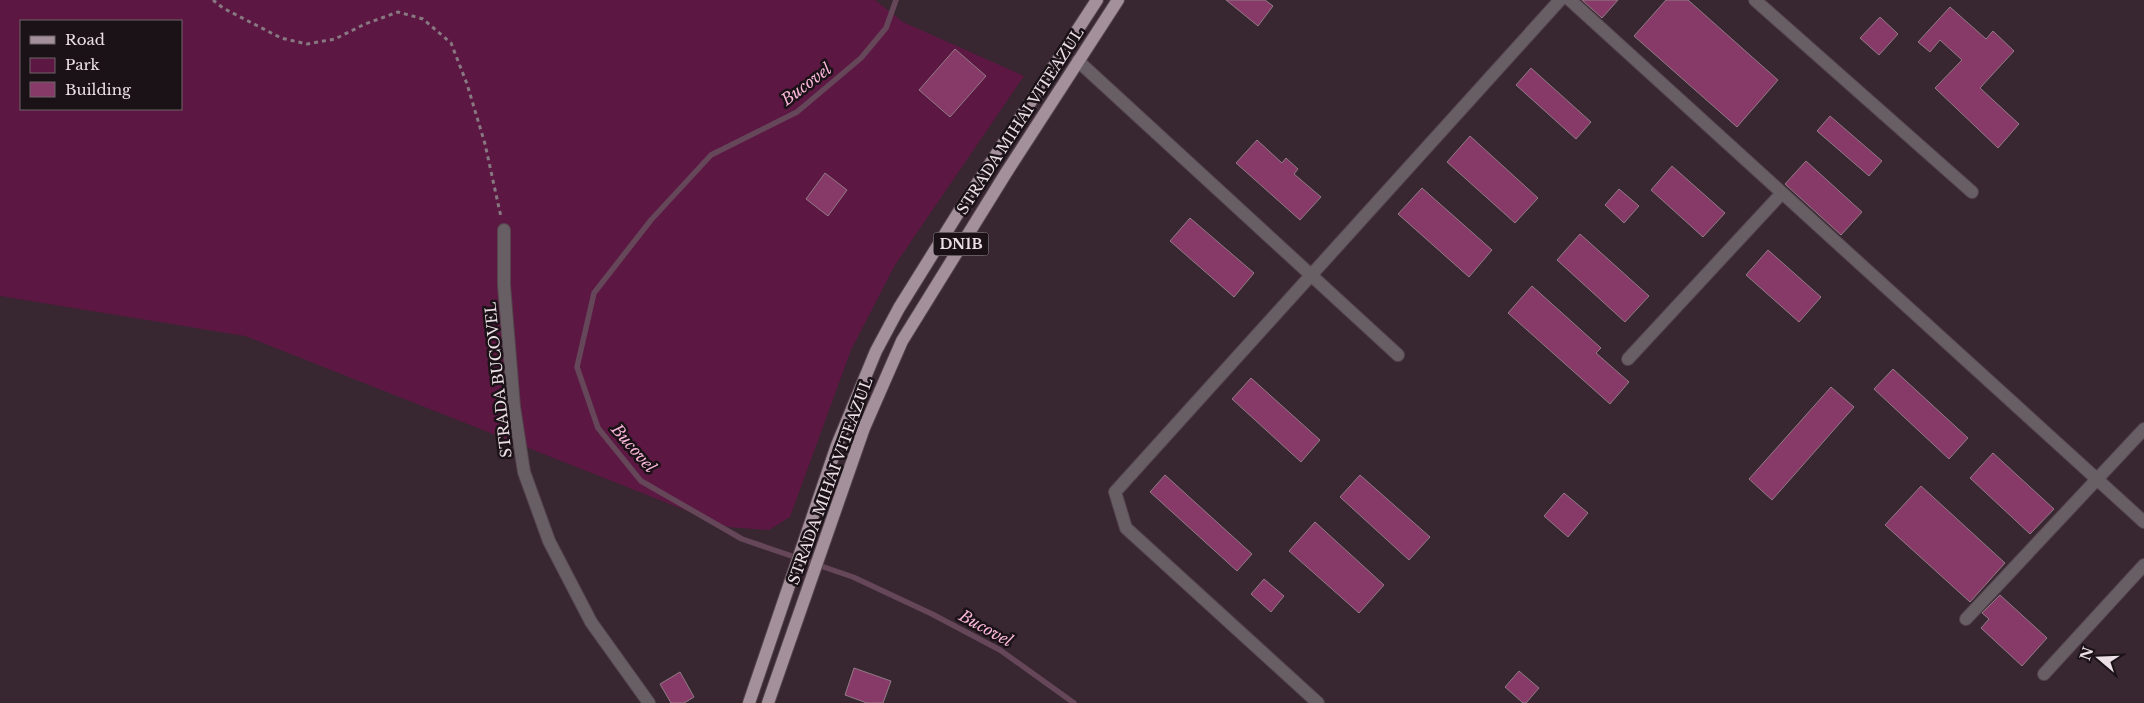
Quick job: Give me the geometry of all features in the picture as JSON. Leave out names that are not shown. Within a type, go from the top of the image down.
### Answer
[{"type":"main road","name":"STRADA MIHAI VITEAZUL","points":[[749,703],[817,501],[858,390],[876,351],[899,308],[960,210],[1097,0]]},
{"type":"main road","name":"STRADA MIHAI VITEAZUL","points":[[768,703],[836,504],[871,411],[902,341],[1006,173],[1118,0]]},
{"type":"street","points":[[1318,703],[1126,528],[1116,492],[1560,0]]},
{"type":"street","points":[[1570,0],[2144,522]]},
{"type":"street","points":[[1755,0],[1972,192]]},
{"type":"street","points":[[1078,61],[1398,355]]},
{"type":"street","points":[[1628,359],[1782,193]]},
{"type":"street","name":"STRADA BUCOVEL","points":[[504,230],[504,285],[514,407],[524,472],[549,542],[592,622],[649,703]]},
{"type":"street","points":[[1966,619],[2144,429]]},
{"type":"street","points":[[2044,674],[2144,565]]},
{"type":"path","points":[[213,0],[223,8],[281,38],[307,44],[335,39],[365,24],[398,12],[423,19],[452,43],[467,84],[485,144],[504,230]]},
{"type":"green space","points":[[0,0],[875,0],[903,22],[1024,76],[895,265],[851,350],[790,517],[769,530],[728,527],[245,336],[0,296]]},
{"type":"building","points":[[1226,0],[1265,0],[1273,6],[1258,26]]},
{"type":"building","points":[[1582,0],[1618,0],[1602,18]]},
{"type":"building","points":[[1666,0],[1688,0],[1778,80],[1737,127],[1634,36]]},
{"type":"building","points":[[1950,7],[1986,39],[1993,31],[2014,51],[1980,88],[2019,124],[1998,148],[1935,88],[1962,60],[1940,40],[1930,52],[1918,42]]},
{"type":"building","points":[[1880,17],[1898,34],[1879,55],[1860,38]]},
{"type":"building","points":[[955,49],[986,76],[950,117],[919,90]]},
{"type":"building","points":[[1531,68],[1591,122],[1576,139],[1516,85]]},
{"type":"building","points":[[1830,116],[1882,161],[1869,176],[1817,131]]},
{"type":"building","points":[[1470,136],[1538,198],[1515,223],[1447,162]]},
{"type":"building","points":[[1257,140],[1282,163],[1286,158],[1298,169],[1294,174],[1321,197],[1300,220],[1236,163]]},
{"type":"building","points":[[1806,161],[1862,212],[1841,235],[1785,184]]},
{"type":"building","points":[[1672,166],[1725,213],[1703,237],[1651,190]]},
{"type":"building","points":[[825,173],[847,190],[828,216],[806,199]]},
{"type":"building","points":[[1422,188],[1492,250],[1469,277],[1398,214]]},
{"type":"building","points":[[1619,189],[1639,206],[1624,223],[1605,205]]},
{"type":"building","points":[[1190,218],[1254,273],[1234,297],[1170,241]]},
{"type":"building","points":[[1580,234],[1649,296],[1625,322],[1557,260]]},
{"type":"building","points":[[1768,250],[1821,297],[1799,322],[1746,275]]},
{"type":"building","points":[[1532,286],[1601,348],[1596,353],[1629,382],[1610,404],[1508,313]]},
{"type":"building","points":[[1893,369],[1968,438],[1949,459],[1874,389]]},
{"type":"building","points":[[1251,378],[1320,440],[1301,462],[1232,399]]},
{"type":"building","points":[[1831,387],[1854,407],[1772,500],[1749,479]]},
{"type":"building","points":[[1993,453],[2054,509],[2030,534],[1970,478]]},
{"type":"building","points":[[1165,475],[1252,554],[1237,571],[1150,492]]},
{"type":"building","points":[[1360,475],[1430,537],[1409,560],[1340,497]]},
{"type":"building","points":[[1921,486],[2005,563],[1970,602],[1885,525]]},
{"type":"building","points":[[1564,493],[1588,513],[1568,537],[1544,516]]},
{"type":"building","points":[[1315,522],[1384,585],[1359,613],[1289,551]]},
{"type":"building","points":[[1264,579],[1284,596],[1271,612],[1251,594]]},
{"type":"building","points":[[2000,595],[2047,638],[2022,666],[1981,628],[1989,619],[1982,613]]},
{"type":"building","points":[[854,668],[891,681],[883,703],[867,703],[845,695]]},
{"type":"building","points":[[1519,671],[1539,688],[1526,703],[1523,703],[1505,687]]},
{"type":"building","points":[[680,672],[694,697],[684,703],[671,703],[660,684]]},
{"type":"waterway","name":"Bucovel","points":[[896,0],[886,28],[861,58],[797,112],[711,155],[651,220],[594,293],[577,367],[598,428],[641,481],[742,539],[853,577],[932,614],[1000,650],[1074,703]]}]
